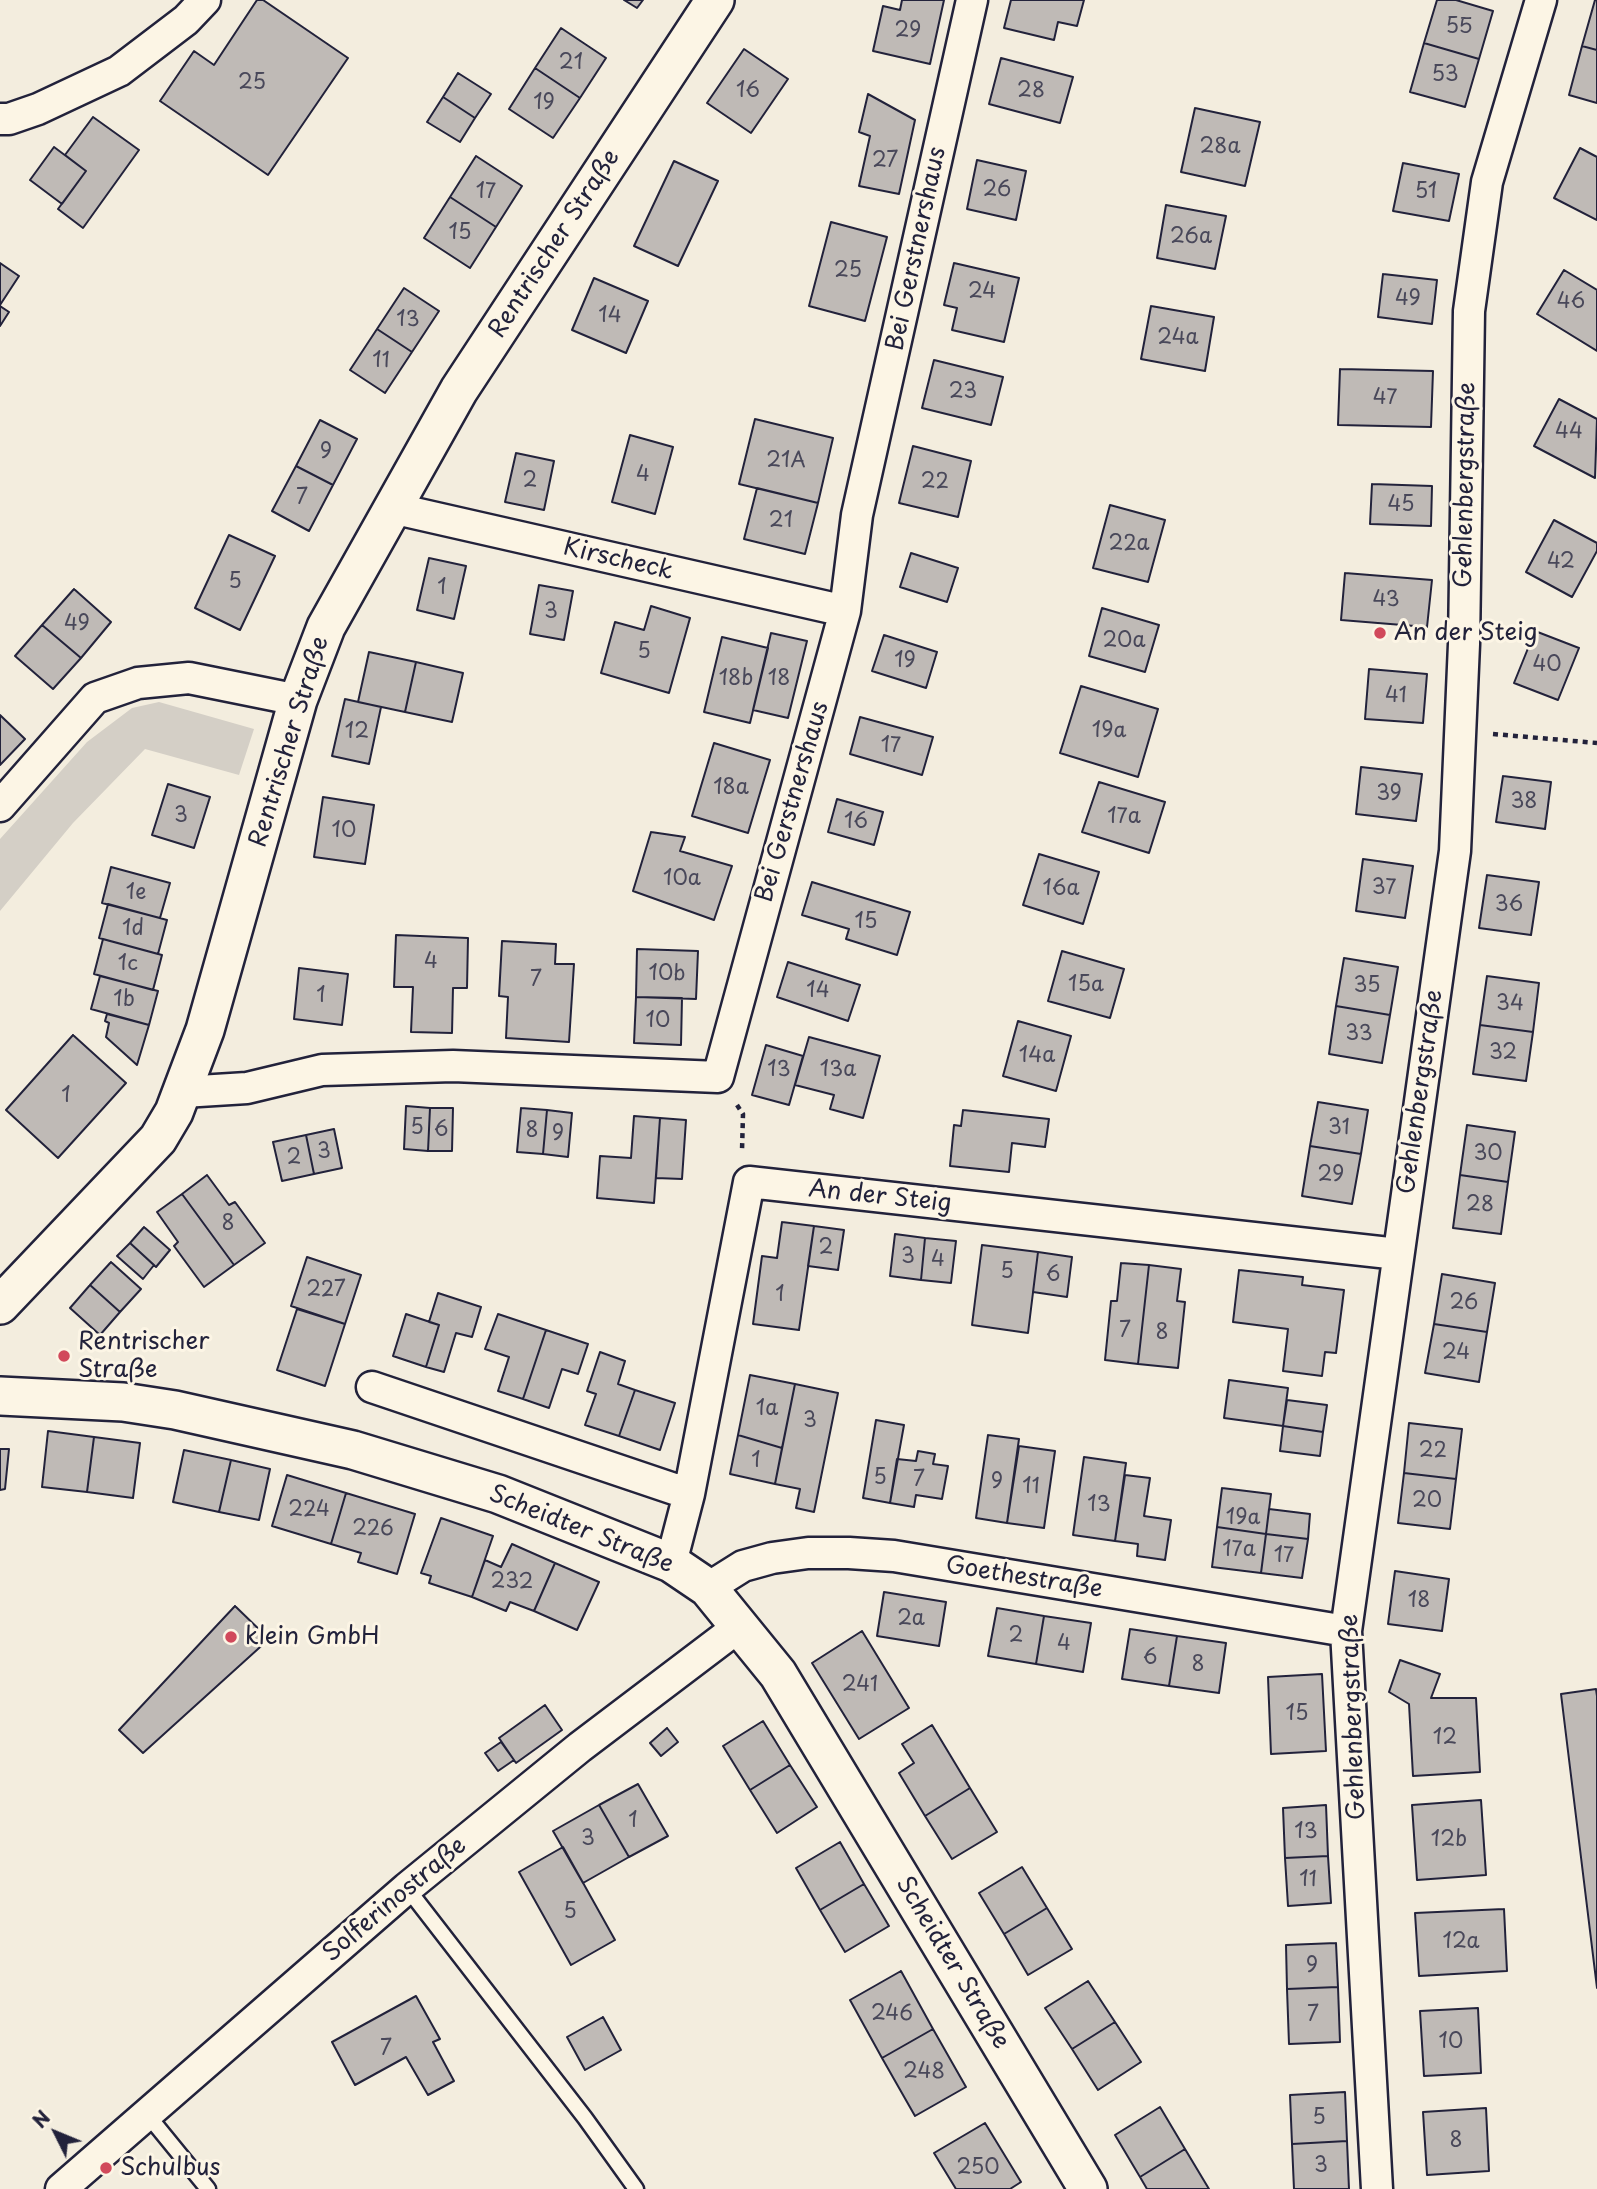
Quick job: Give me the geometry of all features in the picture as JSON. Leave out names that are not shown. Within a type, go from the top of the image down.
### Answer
[{"type":"street","points":[[0,119],[9,119],[38,109],[119,71],[186,20],[205,0]]},
{"type":"street","name":"Rentrischer Straße","points":[[0,1306],[158,1139],[183,1092],[205,1030],[298,700],[326,627],[459,390],[715,0]]},
{"type":"street","name":"Bei Gerstnershaus","points":[[183,1092],[247,1088],[322,1070],[427,1066],[718,1077],[845,611],[857,515],[972,0]]},
{"type":"street","name":"Gehlenbergstraße","points":[[1377,2189],[1346,1631],[1455,851],[1461,732],[1469,311],[1487,182],[1541,0]]},
{"type":"street","name":"Kirscheck","points":[[392,508],[845,611]]},
{"type":"street","points":[[0,806],[95,698],[138,683],[189,678],[298,700]]},
{"type":"street","name":"An der Steig","points":[[671,1563],[689,1494],[749,1182],[1398,1254]]},
{"type":"street","points":[[372,1387],[689,1494]]},
{"type":"street","name":"Scheidter Straße","points":[[0,1396],[123,1402],[175,1410],[353,1450],[498,1494],[671,1563],[708,1588],[741,1625],[784,1685],[1088,2189]]},
{"type":"street","name":"Goethestraße","points":[[708,1588],[743,1566],[772,1558],[808,1553],[894,1556],[1346,1631]]},
{"type":"street","name":"Solferinostraße","points":[[61,2189],[407,1888],[580,1747],[741,1625]]},
{"type":"lane","points":[[407,1888],[577,2107],[636,2189]]},
{"type":"lane","points":[[146,2113],[208,2189]]},
{"type":"path","points":[[1461,732],[1597,743]]},
{"type":"path","points":[[742,1156],[743,1114]]},
{"type":"shaded area","points":[[159,702],[254,729],[239,775],[145,749],[73,823],[0,911],[0,839],[87,742],[132,708]]},
{"type":"building","points":[[257,0],[263,0],[348,58],[268,175],[160,101],[194,51],[214,65]]},
{"type":"building","points":[[624,0],[643,0],[637,8]]},
{"type":"building","points":[[902,0],[944,0],[930,64],[873,51],[883,6],[900,10]]},
{"type":"building","points":[[1011,0],[1084,0],[1077,26],[1058,22],[1054,40],[1004,28]]},
{"type":"building","points":[[1437,0],[1456,0],[1493,11],[1479,59],[1424,43]]},
{"type":"building","points":[[1597,0],[1597,50],[1582,46]]},
{"type":"building","points":[[561,28],[606,58],[580,98],[535,68]]},
{"type":"building","points":[[1424,43],[1479,59],[1465,107],[1410,92]]},
{"type":"building","points":[[1582,46],[1597,50],[1597,103],[1569,95]]},
{"type":"building","points":[[744,49],[788,79],[751,133],[707,103]]},
{"type":"building","points":[[1001,58],[1073,77],[1060,123],[989,104]]},
{"type":"building","points":[[535,68],[580,98],[553,138],[509,109]]},
{"type":"building","points":[[458,73],[491,94],[475,118],[443,97]]},
{"type":"building","points":[[868,94],[915,120],[899,194],[859,186],[870,136],[859,132]]},
{"type":"building","points":[[443,97],[475,118],[460,142],[427,122]]},
{"type":"building","points":[[1195,108],[1260,122],[1245,186],[1181,172]]},
{"type":"building","points":[[93,117],[139,150],[83,228],[58,209],[86,171],[65,155]]},
{"type":"building","points":[[54,147],[86,171],[62,204],[30,180]]},
{"type":"building","points":[[1580,148],[1597,157],[1597,220],[1554,198]]},
{"type":"building","points":[[476,156],[522,186],[496,227],[450,197]]},
{"type":"building","points":[[977,160],[1026,171],[1016,220],[967,209]]},
{"type":"building","points":[[674,161],[718,181],[678,266],[634,246]]},
{"type":"building","points":[[1403,163],[1459,174],[1449,221],[1393,211]]},
{"type":"building","points":[[450,197],[496,227],[470,268],[424,238]]},
{"type":"building","points":[[1166,205],[1226,216],[1215,269],[1157,258]]},
{"type":"building","points":[[831,222],[887,237],[865,321],[809,306]]},
{"type":"building","points":[[0,263],[19,276],[0,305]]},
{"type":"building","points":[[954,263],[1019,278],[1004,342],[952,330],[957,308],[944,305]]},
{"type":"building","points":[[1564,270],[1597,290],[1597,351],[1537,314]]},
{"type":"building","points":[[1383,274],[1437,280],[1432,324],[1378,317]]},
{"type":"building","points":[[594,278],[648,301],[626,353],[572,330]]},
{"type":"building","points":[[404,288],[439,311],[412,352],[377,329]]},
{"type":"building","points":[[0,306],[9,312],[0,326]]},
{"type":"building","points":[[1151,306],[1214,317],[1205,371],[1141,359]]},
{"type":"building","points":[[377,329],[412,352],[385,393],[350,370]]},
{"type":"building","points":[[934,360],[1003,377],[991,425],[922,408]]},
{"type":"building","points":[[1340,369],[1433,371],[1431,427],[1338,425]]},
{"type":"building","points":[[1559,399],[1597,419],[1595,478],[1534,446]]},
{"type":"building","points":[[755,419],[833,438],[818,503],[739,484]]},
{"type":"building","points":[[320,420],[357,439],[333,485],[296,466]]},
{"type":"building","points":[[630,435],[673,447],[655,514],[612,502]]},
{"type":"building","points":[[913,446],[971,461],[958,517],[899,503]]},
{"type":"building","points":[[516,453],[554,461],[544,510],[505,502]]},
{"type":"building","points":[[296,466],[333,485],[309,531],[272,511]]},
{"type":"building","points":[[1372,484],[1432,486],[1431,526],[1370,524]]},
{"type":"building","points":[[757,488],[818,503],[805,554],[744,539]]},
{"type":"building","points":[[1110,505],[1165,520],[1148,582],[1093,568]]},
{"type":"building","points":[[1554,520],[1597,543],[1597,551],[1572,597],[1526,572]]},
{"type":"building","points":[[229,535],[275,556],[240,630],[195,608]]},
{"type":"building","points":[[911,553],[958,568],[947,602],[900,587]]},
{"type":"building","points":[[429,558],[466,566],[454,619],[417,610]]},
{"type":"building","points":[[1345,573],[1432,580],[1427,627],[1341,620]]},
{"type":"building","points":[[539,585],[573,591],[564,640],[530,634]]},
{"type":"building","points":[[74,589],[111,622],[81,658],[42,625]]},
{"type":"building","points":[[651,606],[690,618],[669,693],[601,673],[615,622],[644,630]]},
{"type":"building","points":[[1102,608],[1159,625],[1145,672],[1089,656]]},
{"type":"building","points":[[42,625],[81,658],[53,689],[15,656]]},
{"type":"building","points":[[1535,631],[1579,648],[1558,700],[1514,683]]},
{"type":"building","points":[[771,633],[807,641],[788,718],[753,710]]},
{"type":"building","points":[[884,635],[937,652],[926,688],[872,671]]},
{"type":"building","points":[[722,637],[768,648],[750,723],[704,712]]},
{"type":"building","points":[[369,652],[416,662],[405,712],[358,702]]},
{"type":"building","points":[[416,662],[463,673],[452,722],[405,712]]},
{"type":"building","points":[[1369,669],[1427,674],[1423,723],[1365,719]]},
{"type":"building","points":[[1081,686],[1158,709],[1138,777],[1060,753]]},
{"type":"building","points":[[345,699],[381,707],[369,764],[332,756]]},
{"type":"building","points":[[0,715],[25,739],[0,765]]},
{"type":"building","points":[[860,717],[933,737],[922,775],[850,754]]},
{"type":"building","points":[[714,743],[770,760],[748,833],[692,816]]},
{"type":"building","points":[[1361,767],[1422,774],[1416,821],[1356,814]]},
{"type":"building","points":[[1503,776],[1551,782],[1545,829],[1496,822]]},
{"type":"building","points":[[1099,782],[1165,802],[1149,853],[1082,832]]},
{"type":"building","points":[[168,784],[210,797],[194,848],[152,835]]},
{"type":"building","points":[[323,797],[374,805],[365,864],[314,857]]},
{"type":"building","points":[[837,799],[883,812],[874,845],[828,832]]},
{"type":"building","points":[[651,832],[685,837],[680,851],[732,866],[714,920],[633,891]]},
{"type":"building","points":[[1039,854],[1099,872],[1083,924],[1023,905]]},
{"type":"building","points":[[1363,859],[1413,866],[1405,918],[1356,911]]},
{"type":"building","points":[[111,867],[170,883],[160,918],[102,903]]},
{"type":"building","points":[[1487,875],[1539,882],[1531,935],[1479,928]]},
{"type":"building","points":[[812,882],[910,912],[897,955],[846,939],[849,929],[802,915]]},
{"type":"building","points":[[108,904],[167,920],[158,954],[99,938]]},
{"type":"building","points":[[396,935],[468,938],[467,988],[453,988],[452,1033],[411,1032],[413,987],[394,987]]},
{"type":"building","points":[[103,939],[162,955],[153,990],[94,974]]},
{"type":"building","points":[[502,941],[556,944],[555,964],[574,964],[569,1042],[506,1038],[508,997],[499,996]]},
{"type":"building","points":[[637,949],[698,951],[696,999],[636,997]]},
{"type":"building","points":[[1062,951],[1124,969],[1110,1018],[1048,1001]]},
{"type":"building","points":[[1344,958],[1398,967],[1390,1015],[1336,1006]]},
{"type":"building","points":[[788,962],[860,985],[848,1021],[777,997]]},
{"type":"building","points":[[299,968],[348,974],[342,1025],[294,1019]]},
{"type":"building","points":[[100,976],[158,991],[149,1025],[91,1009]]},
{"type":"building","points":[[1487,976],[1539,983],[1533,1032],[1480,1025]]},
{"type":"building","points":[[636,997],[682,998],[681,1045],[634,1043]]},
{"type":"building","points":[[1336,1006],[1390,1015],[1382,1063],[1329,1054]]},
{"type":"building","points":[[107,1014],[149,1025],[137,1065],[106,1037],[109,1023],[105,1021]]},
{"type":"building","points":[[1018,1021],[1071,1036],[1056,1091],[1003,1076]]},
{"type":"building","points":[[1480,1025],[1533,1032],[1526,1081],[1473,1074]]},
{"type":"building","points":[[73,1035],[126,1083],[58,1158],[6,1110]]},
{"type":"building","points":[[809,1037],[880,1056],[863,1118],[830,1109],[834,1095],[795,1085]]},
{"type":"building","points":[[766,1045],[803,1056],[789,1105],[752,1095]]},
{"type":"building","points":[[1318,1102],[1368,1110],[1361,1154],[1310,1146]]},
{"type":"building","points":[[406,1106],[430,1108],[428,1151],[404,1149]]},
{"type":"building","points":[[430,1108],[453,1108],[452,1151],[428,1151]]},
{"type":"building","points":[[521,1108],[547,1110],[543,1154],[517,1152]]},
{"type":"building","points":[[547,1110],[572,1113],[568,1157],[543,1154]]},
{"type":"building","points":[[963,1110],[1049,1119],[1045,1147],[1012,1143],[1009,1172],[950,1166],[954,1125],[961,1126]]},
{"type":"building","points":[[634,1116],[660,1118],[654,1203],[597,1198],[600,1156],[631,1158]]},
{"type":"building","points":[[660,1118],[686,1120],[682,1179],[656,1178]]},
{"type":"building","points":[[1467,1125],[1515,1132],[1508,1182],[1460,1175]]},
{"type":"building","points":[[334,1129],[342,1168],[314,1174],[306,1135]]},
{"type":"building","points":[[306,1135],[314,1174],[282,1181],[273,1142]]},
{"type":"building","points":[[1310,1146],[1361,1154],[1352,1204],[1302,1196]]},
{"type":"building","points":[[207,1175],[229,1205],[235,1202],[265,1243],[234,1265],[182,1194]]},
{"type":"building","points":[[1460,1175],[1508,1182],[1501,1234],[1453,1228]]},
{"type":"building","points":[[182,1194],[234,1265],[204,1287],[174,1246],[178,1242],[157,1212]]},
{"type":"building","points":[[782,1222],[814,1226],[799,1330],[753,1324],[762,1256],[777,1258]]},
{"type":"building","points":[[814,1226],[844,1230],[838,1270],[808,1266]]},
{"type":"building","points":[[144,1227],[170,1250],[156,1267],[130,1243]]},
{"type":"building","points":[[895,1234],[925,1238],[921,1280],[890,1276]]},
{"type":"building","points":[[925,1238],[956,1241],[951,1283],[921,1280]]},
{"type":"building","points":[[130,1243],[154,1265],[143,1279],[117,1256]]},
{"type":"building","points":[[982,1245],[1038,1252],[1028,1333],[972,1325]]},
{"type":"building","points":[[1038,1252],[1072,1257],[1067,1297],[1033,1292]]},
{"type":"building","points":[[307,1257],[361,1275],[345,1324],[291,1306]]},
{"type":"building","points":[[111,1262],[141,1289],[120,1312],[90,1285]]},
{"type":"building","points":[[1121,1263],[1149,1265],[1138,1364],[1105,1360],[1111,1301],[1117,1301]]},
{"type":"building","points":[[1149,1265],[1181,1269],[1177,1301],[1185,1302],[1178,1368],[1138,1364]]},
{"type":"building","points":[[1239,1270],[1303,1277],[1302,1285],[1344,1290],[1336,1353],[1325,1352],[1322,1376],[1283,1371],[1288,1329],[1233,1322]]},
{"type":"building","points":[[1442,1274],[1495,1283],[1487,1332],[1434,1324]]},
{"type":"building","points":[[90,1285],[120,1312],[100,1335],[70,1308]]},
{"type":"building","points":[[438,1293],[481,1307],[472,1337],[456,1333],[444,1372],[426,1367],[439,1325],[429,1322]]},
{"type":"building","points":[[297,1309],[345,1324],[325,1386],[277,1370]]},
{"type":"building","points":[[406,1314],[439,1325],[426,1367],[393,1356]]},
{"type":"building","points":[[498,1314],[546,1330],[523,1399],[498,1391],[509,1357],[485,1349]]},
{"type":"building","points":[[1434,1324],[1487,1332],[1479,1382],[1425,1373]]},
{"type":"building","points":[[546,1330],[588,1344],[578,1374],[562,1369],[549,1408],[523,1399]]},
{"type":"building","points":[[600,1352],[625,1361],[618,1384],[635,1390],[619,1436],[585,1425],[596,1394],[587,1391]]},
{"type":"building","points":[[750,1375],[795,1384],[782,1448],[738,1435]]},
{"type":"building","points":[[1229,1380],[1288,1388],[1283,1426],[1224,1418]]},
{"type":"building","points":[[795,1384],[838,1393],[814,1512],[796,1508],[800,1489],[775,1484]]},
{"type":"building","points":[[635,1390],[675,1403],[660,1450],[619,1436]]},
{"type":"building","points":[[1287,1400],[1327,1405],[1323,1432],[1283,1426]]},
{"type":"building","points":[[876,1420],[904,1425],[890,1503],[863,1498]]},
{"type":"building","points":[[1409,1423],[1462,1429],[1456,1479],[1404,1473]]},
{"type":"building","points":[[1283,1426],[1323,1432],[1320,1456],[1280,1451]]},
{"type":"building","points":[[48,1431],[94,1437],[87,1492],[42,1487]]},
{"type":"building","points":[[738,1435],[782,1448],[775,1484],[730,1474]]},
{"type":"building","points":[[988,1435],[1019,1439],[1007,1523],[976,1518]]},
{"type":"building","points":[[94,1437],[140,1443],[133,1498],[87,1492]]},
{"type":"building","points":[[1019,1446],[1055,1451],[1044,1528],[1007,1523]]},
{"type":"building","points":[[0,1449],[9,1449],[5,1489],[0,1490]]},
{"type":"building","points":[[184,1450],[231,1460],[219,1512],[173,1502]]},
{"type":"building","points":[[918,1451],[935,1454],[933,1464],[948,1466],[942,1499],[916,1495],[914,1507],[890,1503],[897,1459],[916,1461]]},
{"type":"building","points":[[1084,1457],[1126,1463],[1115,1541],[1073,1535]]},
{"type":"building","points":[[231,1460],[270,1469],[259,1520],[219,1512]]},
{"type":"building","points":[[1404,1473],[1456,1479],[1450,1529],[1398,1523]]},
{"type":"building","points":[[287,1475],[346,1493],[331,1544],[272,1526]]},
{"type":"building","points":[[1125,1475],[1150,1478],[1144,1516],[1171,1520],[1165,1560],[1137,1556],[1138,1544],[1115,1541]]},
{"type":"building","points":[[1222,1488],[1271,1494],[1266,1534],[1217,1527]]},
{"type":"building","points":[[346,1493],[415,1514],[397,1574],[358,1562],[361,1553],[331,1544]]},
{"type":"building","points":[[1269,1509],[1310,1514],[1308,1539],[1266,1534]]},
{"type":"building","points":[[441,1518],[493,1536],[472,1597],[429,1583],[431,1576],[421,1573]]},
{"type":"building","points":[[1217,1527],[1266,1534],[1261,1573],[1212,1567]]},
{"type":"building","points":[[1266,1534],[1308,1539],[1302,1578],[1261,1573]]},
{"type":"building","points":[[512,1544],[555,1563],[534,1611],[510,1602],[506,1611],[472,1597],[485,1560],[501,1567]]},
{"type":"building","points":[[555,1563],[599,1582],[577,1630],[534,1611]]},
{"type":"building","points":[[1395,1571],[1449,1579],[1442,1631],[1388,1624]]},
{"type":"building","points":[[884,1592],[946,1602],[939,1646],[877,1636]]},
{"type":"building","points":[[235,1606],[269,1639],[143,1753],[119,1730]]},
{"type":"building","points":[[997,1608],[1044,1616],[1036,1664],[988,1656]]},
{"type":"building","points":[[1044,1616],[1091,1623],[1083,1672],[1036,1664]]},
{"type":"building","points":[[1130,1629],[1177,1636],[1169,1686],[1122,1679]]},
{"type":"building","points":[[862,1631],[909,1708],[859,1739],[812,1663]]},
{"type":"building","points":[[1177,1636],[1226,1643],[1219,1693],[1169,1686]]},
{"type":"building","points":[[1400,1660],[1440,1674],[1431,1698],[1476,1698],[1480,1772],[1413,1776],[1409,1704],[1389,1692]]},
{"type":"building","points":[[1322,1674],[1326,1751],[1271,1754],[1268,1677]]},
{"type":"building","points":[[1596,1689],[1597,1696],[1597,1988],[1561,1694]]},
{"type":"building","points":[[545,1705],[562,1730],[516,1763],[499,1738]]},
{"type":"building","points":[[763,1721],[790,1765],[750,1790],[723,1746]]},
{"type":"building","points":[[932,1725],[970,1788],[925,1816],[899,1773],[914,1763],[902,1744]]},
{"type":"building","points":[[667,1728],[678,1742],[661,1756],[650,1743]]},
{"type":"building","points":[[501,1742],[514,1760],[498,1771],[485,1753]]},
{"type":"building","points":[[790,1765],[817,1807],[777,1833],[750,1790]]},
{"type":"building","points":[[638,1784],[668,1836],[629,1857],[599,1805]]},
{"type":"building","points":[[970,1788],[997,1832],[952,1859],[925,1816]]},
{"type":"building","points":[[1481,1800],[1486,1875],[1417,1880],[1412,1805]]},
{"type":"building","points":[[599,1805],[629,1857],[583,1883],[553,1831]]},
{"type":"building","points":[[1326,1805],[1328,1856],[1285,1858],[1283,1808]]},
{"type":"building","points":[[840,1842],[864,1884],[820,1910],[796,1868]]},
{"type":"building","points":[[563,1847],[615,1940],[571,1965],[519,1872]]},
{"type":"building","points":[[1328,1856],[1331,1903],[1288,1906],[1285,1858]]},
{"type":"building","points":[[1022,1867],[1047,1908],[1004,1934],[979,1893]]},
{"type":"building","points":[[864,1884],[889,1926],[845,1952],[820,1910]]},
{"type":"building","points":[[1047,1908],[1072,1949],[1028,1975],[1004,1934]]},
{"type":"building","points":[[1504,1909],[1507,1971],[1419,1976],[1415,1913]]},
{"type":"building","points":[[1336,1943],[1338,1987],[1287,1989],[1286,1945]]},
{"type":"building","points":[[901,1971],[933,2029],[882,2058],[850,2000]]},
{"type":"building","points":[[1088,1981],[1115,2022],[1072,2049],[1045,2008]]},
{"type":"building","points":[[1338,1987],[1340,2042],[1289,2044],[1287,1989]]},
{"type":"building","points":[[416,1996],[440,2039],[433,2042],[454,2081],[428,2095],[406,2057],[355,2085],[332,2042]]},
{"type":"building","points":[[1478,2008],[1481,2073],[1424,2076],[1420,2011]]},
{"type":"building","points":[[603,2017],[621,2050],[585,2070],[567,2037]]},
{"type":"building","points":[[1115,2022],[1141,2062],[1098,2090],[1072,2049]]},
{"type":"building","points":[[933,2029],[966,2087],[915,2116],[882,2058]]},
{"type":"building","points":[[1345,2092],[1347,2141],[1292,2144],[1290,2095]]},
{"type":"building","points":[[1160,2107],[1185,2149],[1140,2177],[1115,2135]]},
{"type":"building","points":[[1486,2108],[1489,2171],[1427,2175],[1423,2112]]},
{"type":"building","points":[[985,2123],[1021,2182],[1010,2189],[956,2189],[934,2153]]},
{"type":"building","points":[[1347,2141],[1349,2189],[1294,2189],[1292,2144]]},
{"type":"building","points":[[1185,2149],[1209,2189],[1147,2189],[1140,2177]]},
{"type":"place","name":"An der Steig","points":[[1380,633]]},
{"type":"place","name":"Rentrischer Straße","points":[[64,1356]]},
{"type":"place","name":"klein GmbH","points":[[231,1637]]},
{"type":"place","name":"Schulbus","points":[[106,2168]]}]
